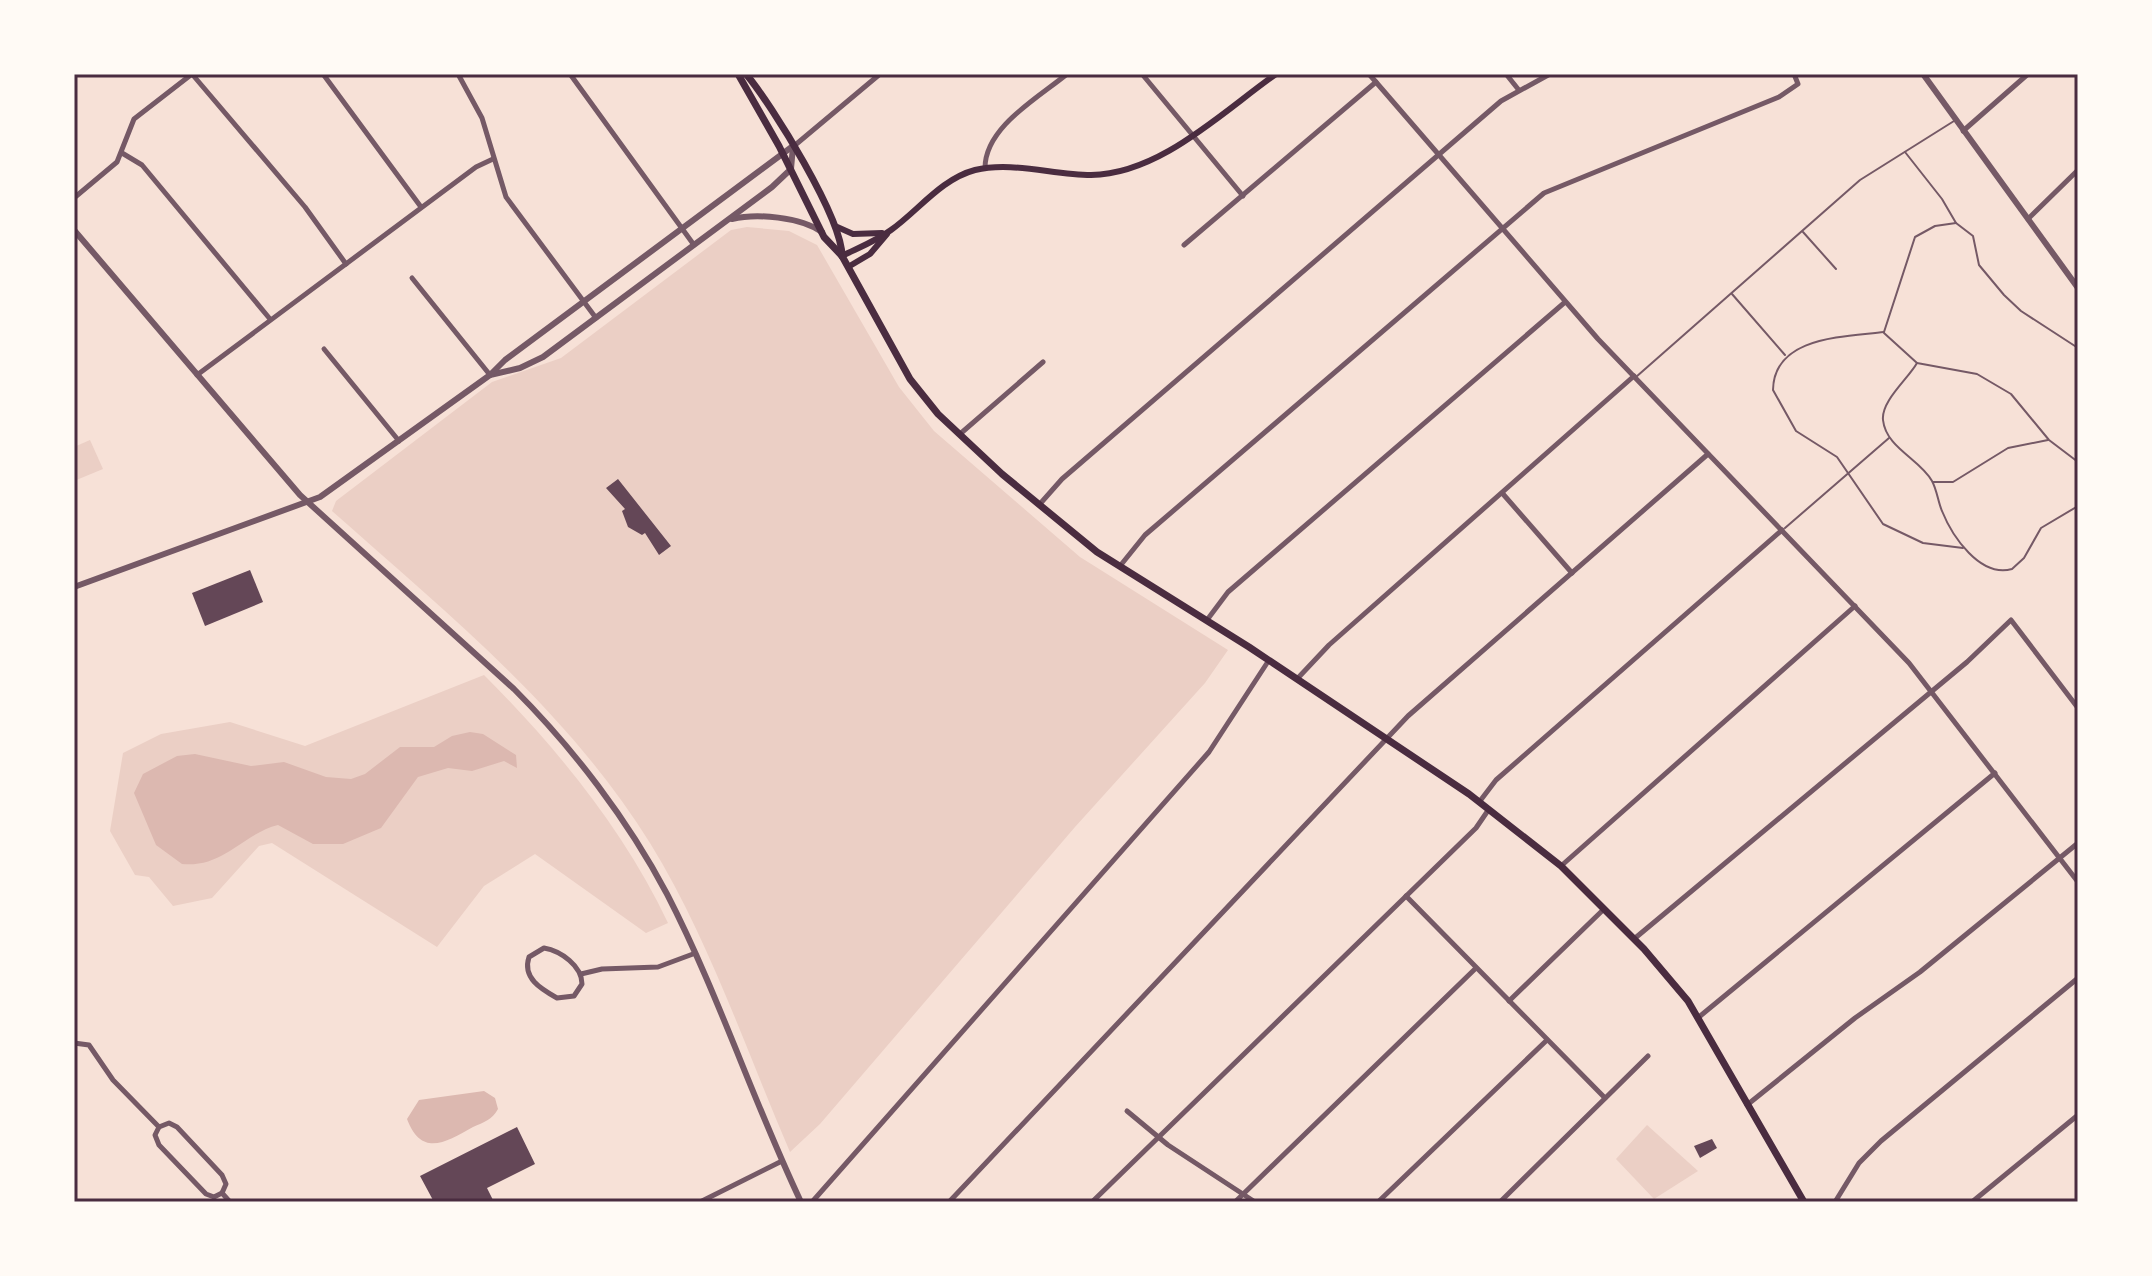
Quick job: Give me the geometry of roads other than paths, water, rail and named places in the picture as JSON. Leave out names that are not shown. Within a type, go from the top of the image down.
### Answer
[{"type":"main road","points":[[738,74],[822,232],[842,256],[910,379],[932,408],[1039,505],[1120,567],[1269,660],[1480,801],[1561,866],[1667,974],[1699,1017],[1746,1105],[1804,1202]]},
{"type":"main road","points":[[746,74],[793,146],[834,226],[842,256]]},
{"type":"main road","points":[[842,256],[889,231],[955,178],[985,168],[1079,175],[1113,173],[1137,166],[1192,133],[1276,74]]},
{"type":"main road","points":[[834,226],[857,235],[889,231]]},
{"type":"main road","points":[[848,267],[870,254],[889,231]]},
{"type":"street","points":[[74,198],[110,171],[122,153],[134,119],[192,74],[300,201],[346,264]]},
{"type":"street","points":[[323,74],[421,207]]},
{"type":"street","points":[[570,74],[694,245]]},
{"type":"street","points":[[74,587],[308,503],[490,375],[584,301],[783,154],[880,74]]},
{"type":"street","points":[[985,168],[987,152],[995,136],[1067,74]]},
{"type":"street","points":[[1142,74],[1243,196]]},
{"type":"street","points":[[1369,74],[1564,302],[1855,606],[1931,691],[2078,882]]},
{"type":"street","points":[[1506,74],[1518,89]]},
{"type":"street","points":[[1039,505],[1062,479],[1518,89],[1550,74]]},
{"type":"street","points":[[1120,567],[1145,535],[1557,185],[1784,94],[1798,84],[1794,74]]},
{"type":"street","points":[[1923,74],[1962,132],[2078,288]]},
{"type":"street","points":[[1962,132],[2028,74]]},
{"type":"street","points":[[461,75],[482,118],[506,197],[596,318]]},
{"type":"street","points":[[1184,245],[1376,82]]},
{"type":"street","points":[[490,375],[536,361],[729,219],[791,169],[793,146]]},
{"type":"street","points":[[122,153],[142,165],[270,319]]},
{"type":"street","points":[[197,375],[421,207],[476,167],[493,159]]},
{"type":"street","points":[[2027,220],[2078,170]]},
{"type":"street","points":[[729,219],[760,217],[804,224],[822,232]]},
{"type":"street","points":[[74,230],[308,503],[495,671],[546,723],[630,832],[667,895],[801,1202]]},
{"type":"street","points":[[412,278],[490,375]]},
{"type":"street","points":[[1207,620],[1228,592],[1564,302]]},
{"type":"street","points":[[324,349],[399,441]]},
{"type":"street","points":[[960,435],[1043,362]]},
{"type":"street","points":[[1297,679],[1329,645],[1634,377]]},
{"type":"street","points":[[949,1202],[1408,716],[1708,454]]},
{"type":"street","points":[[1503,494],[1572,573]]},
{"type":"street","points":[[1480,801],[1496,780],[1782,530]]},
{"type":"street","points":[[1561,866],[1855,606]]},
{"type":"street","points":[[1634,939],[1931,691],[2011,620],[2078,708]]},
{"type":"street","points":[[812,1202],[1209,752],[1269,660]]},
{"type":"street","points":[[1699,1017],[1995,773]]},
{"type":"street","points":[[1092,1202],[1476,828],[1489,808]]},
{"type":"street","points":[[1746,1105],[1855,1018],[1920,972],[2078,843]]},
{"type":"street","points":[[1406,896],[1605,1098]]},
{"type":"street","points":[[1509,1001],[1604,909]]},
{"type":"street","points":[[548,948],[575,965],[581,974],[578,993],[570,998],[557,998],[530,978],[527,962],[533,952],[548,948]]},
{"type":"street","points":[[581,974],[595,970],[658,967],[693,954]]},
{"type":"street","points":[[1235,1202],[1476,968]]},
{"type":"street","points":[[1835,1202],[1859,1163],[1881,1141],[2078,978]]},
{"type":"street","points":[[1378,1202],[1547,1040]]},
{"type":"street","points":[[74,1043],[89,1045],[113,1080],[159,1127]]},
{"type":"street","points":[[1500,1202],[1648,1056]]},
{"type":"street","points":[[1127,1111],[1158,1138],[1255,1202]]},
{"type":"street","points":[[1972,1202],[2078,1115]]},
{"type":"street","points":[[169,1123],[177,1127],[222,1175],[226,1184],[222,1193],[214,1197],[206,1194],[159,1145],[155,1135],[159,1127],[169,1123]]},
{"type":"street","points":[[700,1202],[782,1161]]},
{"type":"street","points":[[222,1193],[230,1202]]},
{"type":"lane","points":[[1634,377],[1860,180],[1955,121]]},
{"type":"lane","points":[[1904,151],[1942,199],[1956,223],[1973,236],[1979,265],[2004,295],[2021,311],[2078,348]]},
{"type":"lane","points":[[1884,332],[1915,237],[1935,226],[1956,223]]},
{"type":"lane","points":[[1802,231],[1836,269]]},
{"type":"lane","points":[[1731,293],[1786,356]]},
{"type":"lane","points":[[1884,332],[1806,345],[1786,356],[1773,379],[1779,404],[1796,431],[1828,448],[1849,472],[1873,513],[1894,532],[1923,543],[1963,548],[1996,569],[2015,567],[2041,528],[2078,506]]},
{"type":"lane","points":[[1884,332],[1917,363],[1977,374],[1995,384],[2022,403],[2049,440],[2078,462]]},
{"type":"lane","points":[[1917,363],[1885,408],[1883,419],[1890,437],[1932,481],[1942,513],[1963,548]]},
{"type":"lane","points":[[1782,530],[1890,437]]},
{"type":"lane","points":[[1932,481],[1953,482],[2008,448],[2049,440]]}]
